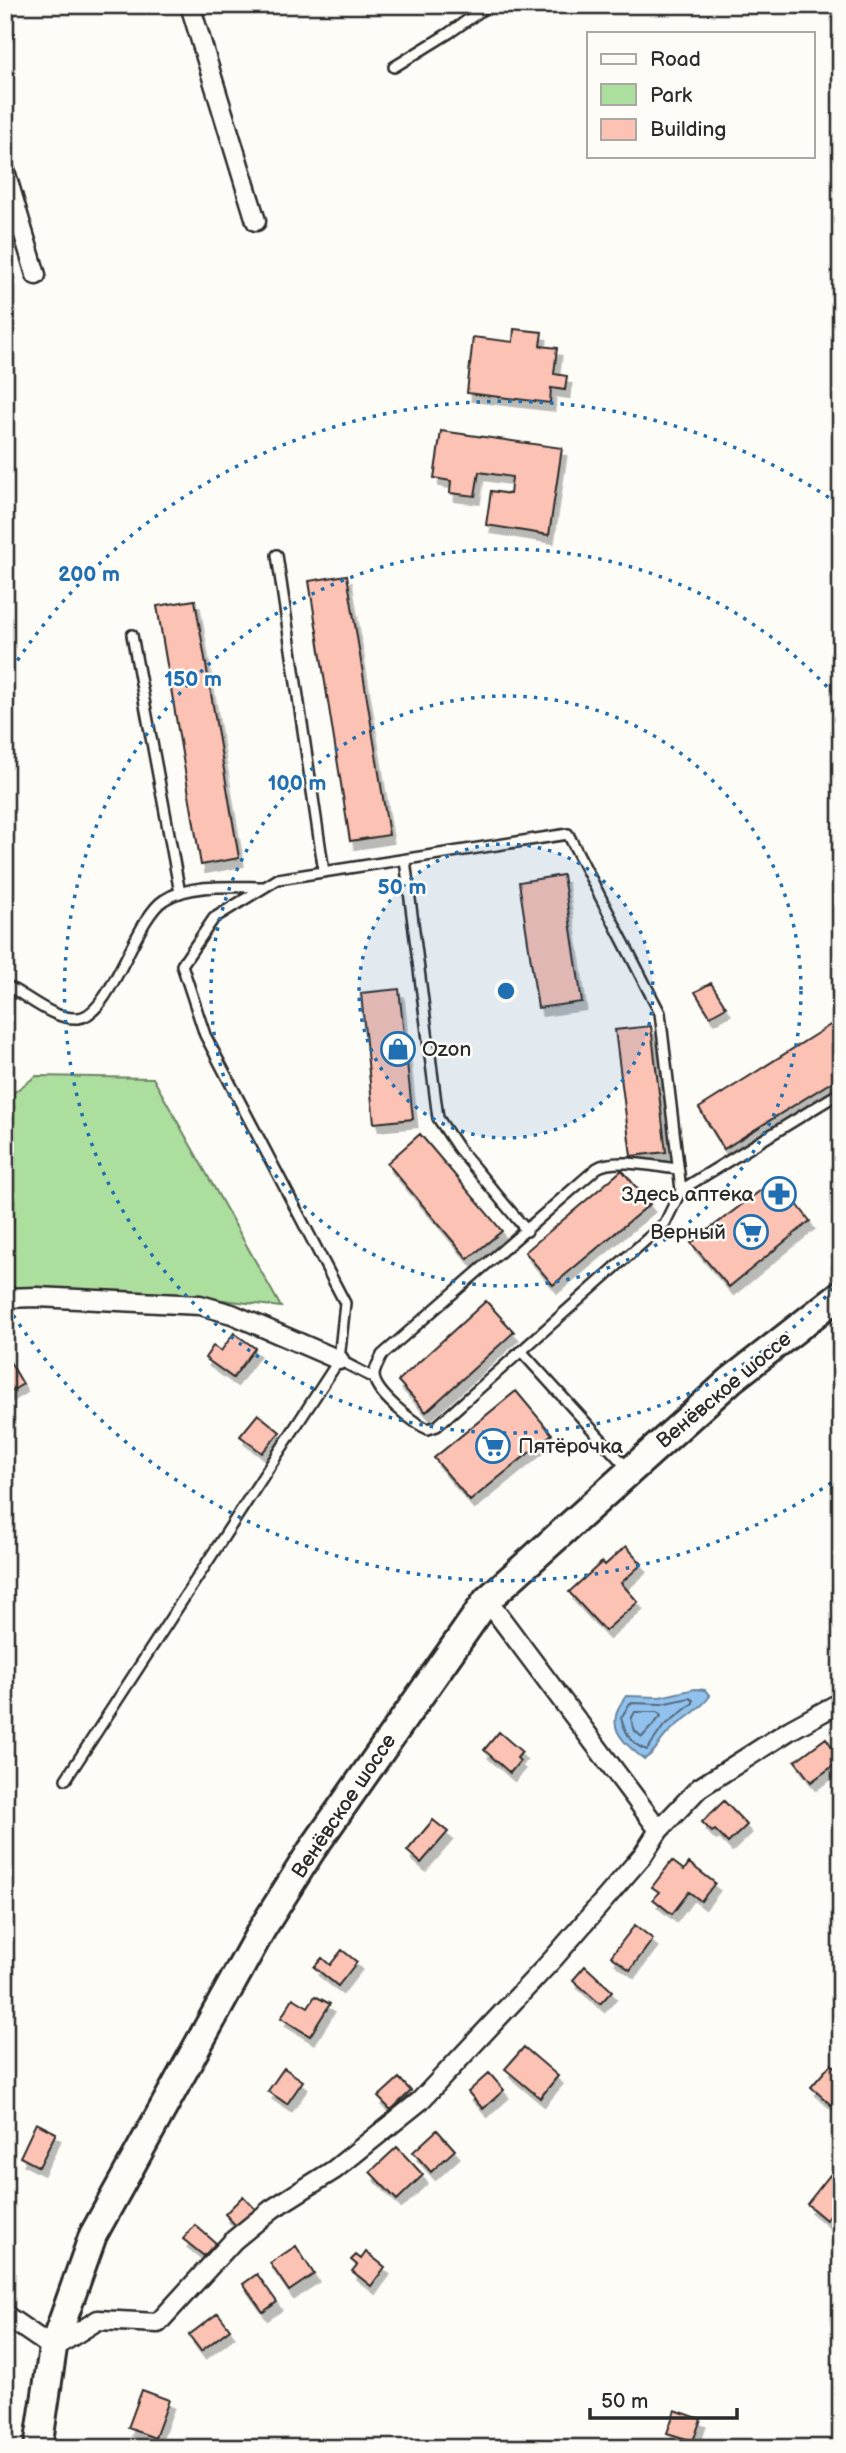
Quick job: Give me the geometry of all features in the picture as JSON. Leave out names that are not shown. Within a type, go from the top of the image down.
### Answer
[{"type":"main road","name":"Венёвское шоссе","points":[[38,2448],[53,2348],[93,2235],[262,1929],[311,1852],[487,1600],[731,1380],[841,1294]]},
{"type":"street","points":[[190,5],[256,221]]},
{"type":"street","points":[[5,171],[36,275]]},
{"type":"street","points":[[5,1298],[200,1304],[232,1314],[339,1360]]},
{"type":"street","points":[[487,1600],[659,1830]]},
{"type":"street","points":[[5,2315],[53,2348],[98,2320],[158,2323],[234,2240],[272,2209],[334,2170],[419,2101],[553,1959],[643,1855],[659,1830],[699,1788],[790,1730],[841,1702]]},
{"type":"lane","points":[[394,67],[489,5]]},
{"type":"lane","points":[[277,555],[324,872]]},
{"type":"lane","points":[[132,635],[180,893]]},
{"type":"lane","points":[[66,1779],[339,1360],[345,1303],[205,1035],[181,965],[214,918],[278,879],[568,835],[660,1013],[681,1190]]},
{"type":"lane","points":[[405,860],[438,1118],[458,1148],[527,1231]]},
{"type":"lane","points":[[5,985],[60,1015],[78,1018],[88,1015],[103,999],[163,900],[180,893],[210,887],[266,887]]},
{"type":"lane","points":[[339,1360],[374,1378],[379,1388],[408,1417],[428,1429],[437,1426],[665,1223],[681,1190],[841,1091]]},
{"type":"lane","points":[[374,1378],[382,1355],[604,1164],[678,1169]]},
{"type":"lane","points":[[521,1351],[631,1471]]},
{"type":"green space","points":[[36,1076],[153,1078],[281,1307],[207,1298],[5,1292],[5,1099]]},
{"type":"water","points":[[695,1689],[705,1690],[710,1696],[667,1734],[648,1757],[644,1759],[617,1731],[616,1715],[626,1696],[660,1697]]},
{"type":"building","points":[[514,329],[542,332],[540,346],[557,348],[554,374],[567,376],[565,390],[551,388],[550,403],[467,393],[473,337],[513,342]]},
{"type":"building","points":[[441,431],[562,448],[549,535],[486,525],[491,491],[510,494],[512,477],[479,472],[475,496],[450,493],[451,481],[434,478]]},
{"type":"building","points":[[347,575],[389,835],[350,841],[309,581]]},
{"type":"building","points":[[195,600],[239,858],[201,865],[157,606]]},
{"type":"building","points":[[563,875],[582,1002],[538,1008],[519,882]]},
{"type":"building","points":[[711,983],[726,1007],[710,1016],[695,992]]},
{"type":"building","points":[[399,989],[413,1119],[374,1123],[361,993]]},
{"type":"building","points":[[835,1022],[841,1031],[841,1076],[724,1149],[699,1108]]},
{"type":"building","points":[[651,1026],[666,1152],[631,1156],[615,1030]]},
{"type":"building","points":[[420,1134],[502,1231],[468,1259],[387,1163]]},
{"type":"building","points":[[622,1170],[650,1204],[553,1285],[525,1252]]},
{"type":"building","name":"Верный","points":[[777,1178],[810,1221],[729,1287],[691,1243]]},
{"type":"building","points":[[486,1301],[514,1332],[426,1412],[398,1381]]},
{"type":"building","points":[[234,1333],[255,1348],[233,1378],[205,1358],[213,1346],[221,1351]]},
{"type":"building","points":[[10,1362],[23,1384],[5,1395],[5,1365]]},
{"type":"building","name":"Пятёрочка","points":[[516,1391],[552,1434],[470,1501],[434,1458]]},
{"type":"building","points":[[258,1414],[280,1432],[262,1453],[240,1436]]},
{"type":"building","points":[[626,1546],[642,1564],[621,1583],[638,1602],[605,1631],[569,1592],[602,1562],[605,1565]]},
{"type":"building","points":[[499,1732],[522,1752],[517,1758],[520,1761],[510,1773],[484,1750]]},
{"type":"building","points":[[826,1738],[841,1760],[811,1782],[795,1761]]},
{"type":"building","points":[[724,1801],[747,1825],[728,1843],[702,1822]]},
{"type":"building","points":[[433,1820],[448,1832],[421,1863],[407,1851]]},
{"type":"building","points":[[672,1861],[684,1870],[689,1863],[715,1883],[701,1901],[689,1892],[672,1914],[653,1899],[659,1892],[652,1887]]},
{"type":"building","points":[[635,1925],[653,1939],[630,1970],[611,1956]]},
{"type":"building","points":[[342,1950],[357,1962],[338,1986],[314,1967],[322,1958],[330,1965]]},
{"type":"building","points":[[585,1966],[612,1991],[600,2004],[573,1980]]},
{"type":"building","points":[[315,1996],[330,2004],[310,2036],[281,2018],[293,1998],[308,2007]]},
{"type":"building","points":[[524,2047],[558,2076],[540,2098],[505,2069]]},
{"type":"building","points":[[831,2064],[841,2072],[841,2093],[831,2105],[811,2087]]},
{"type":"building","points":[[284,2068],[303,2081],[287,2104],[268,2091]]},
{"type":"building","points":[[489,2073],[504,2090],[483,2109],[468,2092]]},
{"type":"building","points":[[399,2078],[411,2091],[391,2110],[378,2097]]},
{"type":"building","points":[[36,2123],[56,2133],[39,2167],[20,2157]]},
{"type":"building","points":[[437,2130],[455,2150],[431,2172],[413,2152]]},
{"type":"building","points":[[397,2147],[423,2175],[397,2200],[370,2172]]},
{"type":"building","points":[[830,2175],[841,2184],[841,2202],[826,2220],[807,2204]]},
{"type":"building","points":[[243,2196],[256,2210],[238,2228],[225,2214]]},
{"type":"building","points":[[195,2225],[216,2243],[204,2256],[183,2239]]},
{"type":"building","points":[[296,2246],[314,2274],[289,2291],[270,2263]]},
{"type":"building","points":[[366,2252],[385,2267],[371,2286],[352,2271],[357,2265],[351,2260],[356,2255],[361,2259]]},
{"type":"building","points":[[257,2274],[277,2302],[263,2312],[243,2284]]},
{"type":"building","points":[[218,2313],[230,2329],[201,2351],[189,2335]]},
{"type":"building","points":[[142,2390],[169,2400],[155,2438],[128,2428]]},
{"type":"building","points":[[675,2410],[701,2419],[693,2441],[667,2433]]},
{"type":"place","name":"Ozon","points":[[398,1049]]},
{"type":"place","name":"Здесь аптека","points":[[779,1194]]},
{"type":"place","name":"Верный","points":[[751,1232]]},
{"type":"place","name":"Пятёрочка","points":[[493,1446]]}]
